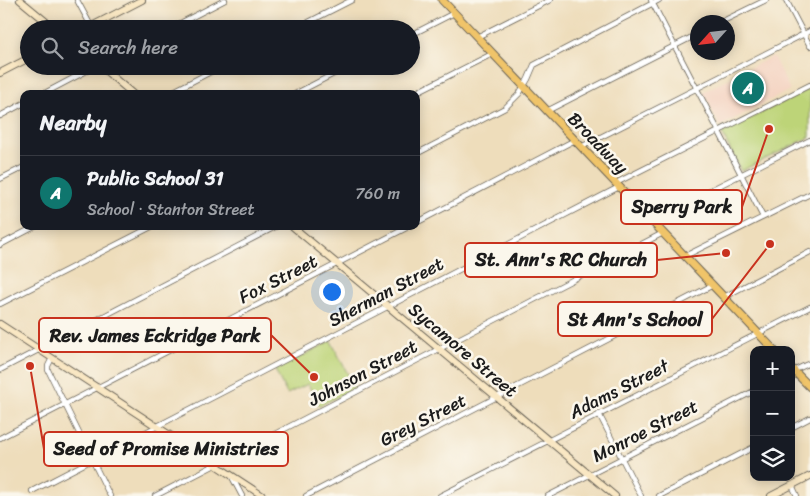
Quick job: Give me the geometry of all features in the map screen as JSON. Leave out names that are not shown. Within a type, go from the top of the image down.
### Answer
[{"type":"main road","name":"Broadway","points":[[442,0],[770,346]]},
{"type":"main road","points":[[795,373],[810,387]]},
{"type":"street","points":[[20,0],[44,20]]},
{"type":"street","points":[[77,0],[85,20]]},
{"type":"street","points":[[103,20],[142,0]]},
{"type":"street","points":[[186,20],[225,0]]},
{"type":"street","points":[[313,20],[352,0]]},
{"type":"street","points":[[477,38],[550,0]]},
{"type":"street","points":[[420,152],[504,108],[524,86],[534,65],[659,0]]},
{"type":"street","points":[[735,15],[766,0]]},
{"type":"street","points":[[786,0],[810,46]]},
{"type":"street","points":[[652,2],[763,218]]},
{"type":"street","points":[[420,30],[454,13]]},
{"type":"street","points":[[581,147],[810,31]]},
{"type":"street","points":[[547,111],[690,38]]},
{"type":"street","points":[[420,90],[492,54]]},
{"type":"street","points":[[0,73],[20,63]]},
{"type":"street","points":[[51,90],[80,75]]},
{"type":"street","points":[[109,75],[127,90]]},
{"type":"street","points":[[176,90],[205,75]]},
{"type":"street","points":[[303,90],[332,75]]},
{"type":"street","name":"Sherman Street","points":[[32,491],[389,307],[718,131],[810,85]]},
{"type":"street","points":[[0,116],[20,105]]},
{"type":"street","points":[[420,221],[575,140]]},
{"type":"street","points":[[651,220],[810,140]]},
{"type":"street","points":[[0,179],[20,169]]},
{"type":"street","points":[[685,256],[810,194]]},
{"type":"street","points":[[0,245],[28,230]]},
{"type":"street","points":[[0,304],[145,230]]},
{"type":"street","points":[[0,370],[269,230]]},
{"type":"street","name":"Sycamore Street","points":[[297,230],[615,496]]},
{"type":"street","name":"Fox Street","points":[[0,438],[402,230]]},
{"type":"street","name":"Johnson Street","points":[[155,496],[663,233]]},
{"type":"street","points":[[724,297],[810,252]]},
{"type":"street","name":"Grey Street","points":[[306,496],[712,285]]},
{"type":"street","name":"Adams Street","points":[[440,496],[810,307]]},
{"type":"street","points":[[0,324],[263,496]]},
{"type":"street","points":[[52,358],[48,368],[110,496]]},
{"type":"street","points":[[795,369],[810,363]]},
{"type":"street","name":"Monroe Street","points":[[548,496],[750,393]]},
{"type":"street","points":[[600,414],[641,496]]},
{"type":"street","points":[[795,426],[810,418]]},
{"type":"street","points":[[659,496],[750,449]]},
{"type":"street","points":[[231,475],[242,496]]},
{"type":"street","points":[[771,496],[810,476]]},
{"type":"street","points":[[792,485],[797,496]]},
{"type":"shaded area","points":[[773,56],[790,90],[720,126],[703,92]]},
{"type":"green space","points":[[810,88],[810,137],[741,171],[722,133]]},
{"type":"green space","points":[[331,341],[355,388],[319,406],[308,384],[287,394],[275,370]]},
{"type":"place","name":"Public School 31","points":[[748,88]]},
{"type":"place","name":"Sperry Park","points":[[769,129]]},
{"type":"place","name":"St Ann's School","points":[[770,244]]},
{"type":"place","name":"St. Ann's RC Church","points":[[726,253]]},
{"type":"place","name":"Seed of Promise Ministries","points":[[30,366]]},
{"type":"place","name":"Rev. James Eckridge Park","points":[[314,377]]}]
